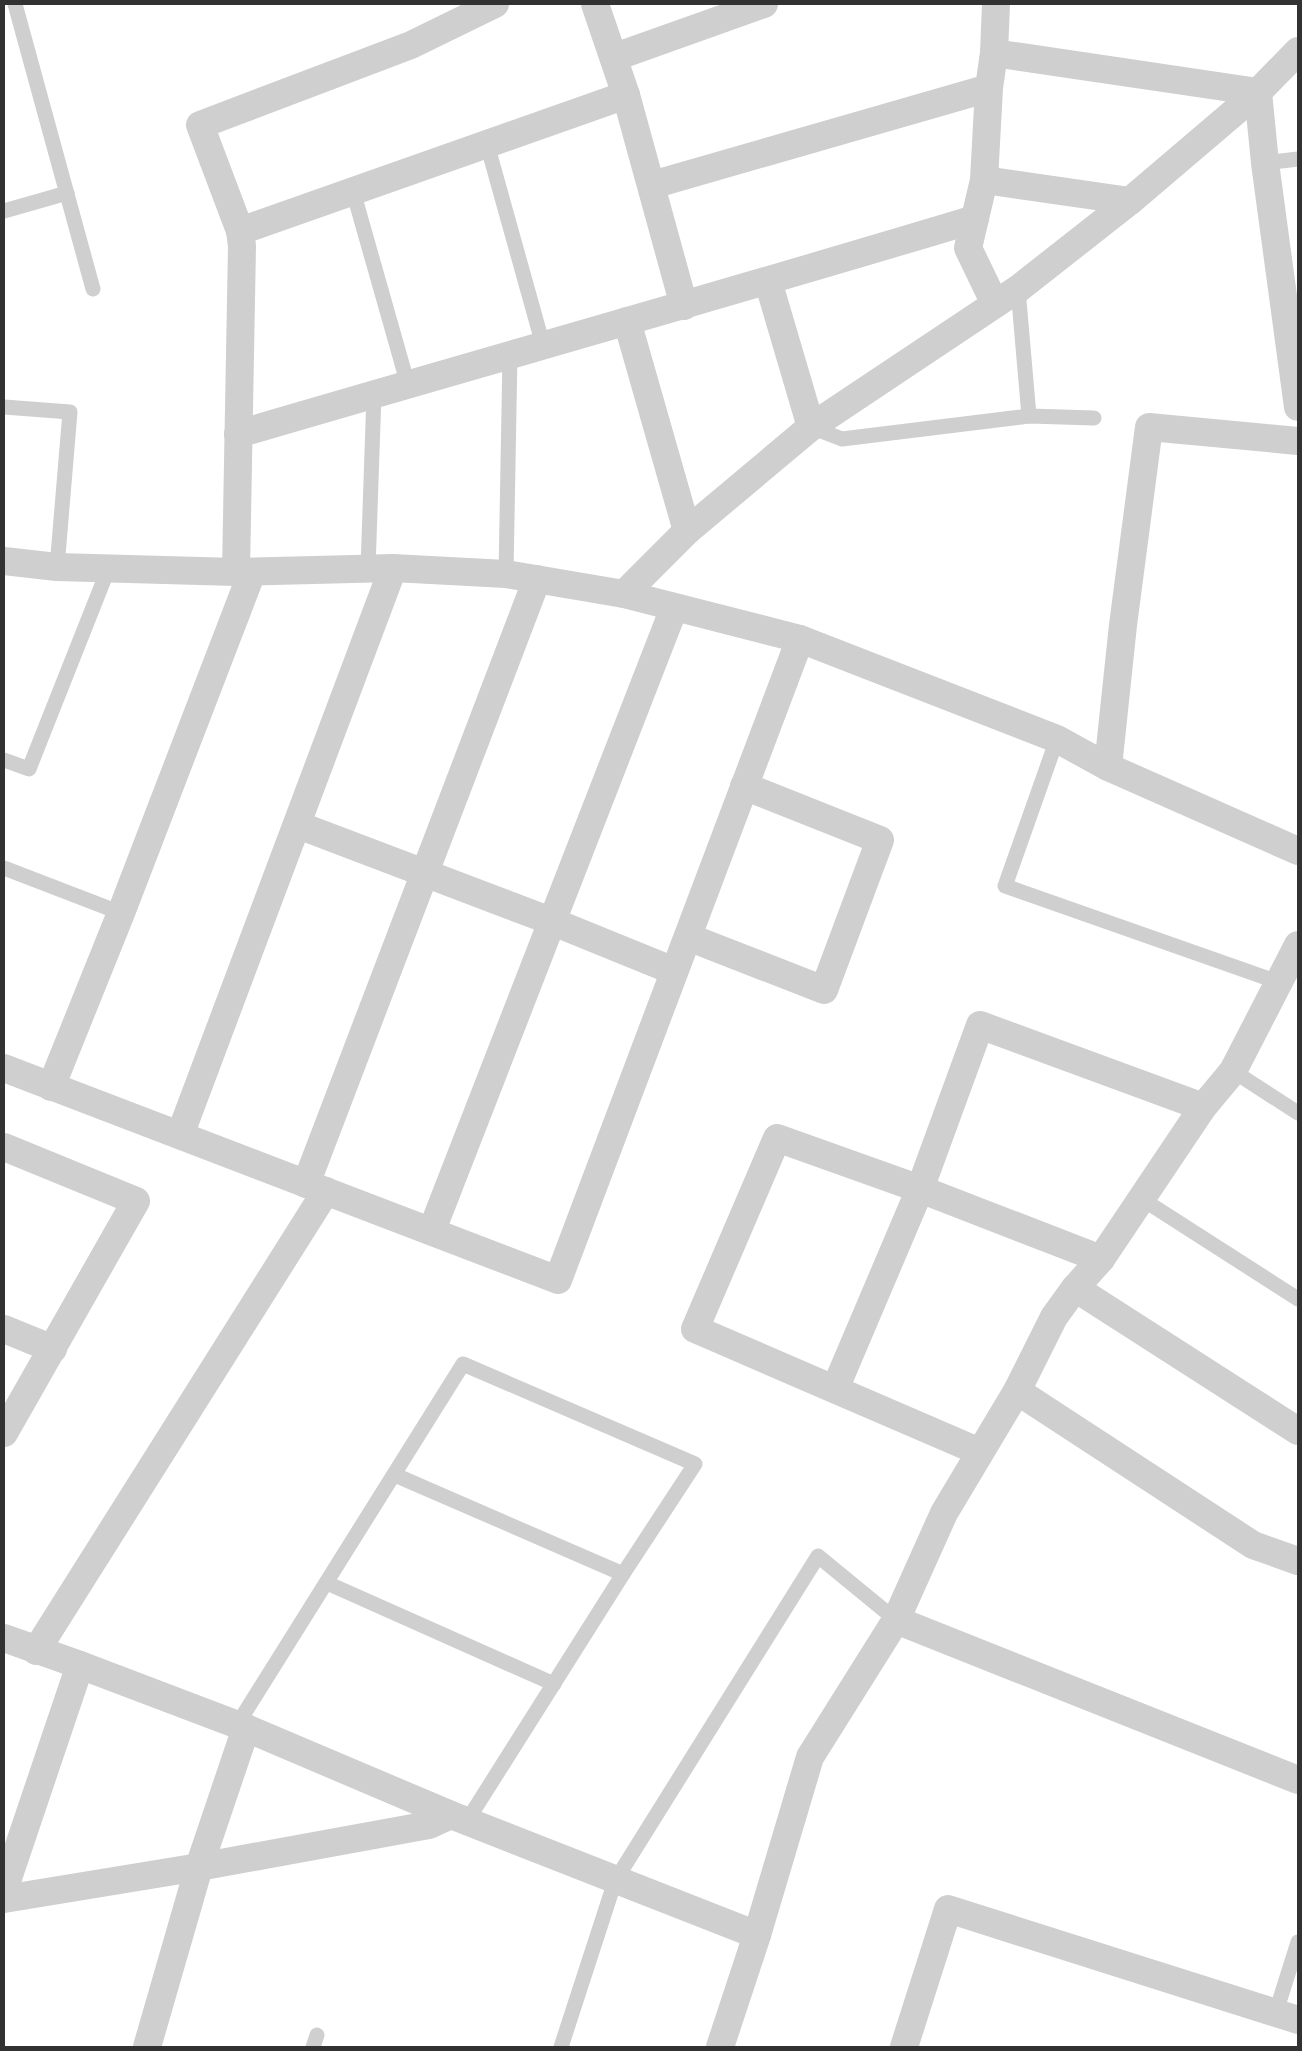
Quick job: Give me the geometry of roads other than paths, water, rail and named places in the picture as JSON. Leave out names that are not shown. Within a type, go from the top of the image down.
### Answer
[{"type":"street","points":[[51,1087],[122,913],[244,572],[238,434],[242,246],[240,231],[200,125],[412,45],[495,4]]},
{"type":"street","points":[[595,4],[615,57],[684,306]]},
{"type":"street","points":[[615,57],[764,4]]},
{"type":"street","points":[[995,304],[968,248],[984,180],[988,88],[994,53],[996,4]]},
{"type":"street","points":[[624,594],[687,531],[811,427],[1018,289],[1130,200],[1258,92],[1298,51]]},
{"type":"street","points":[[994,53],[1258,92]]},
{"type":"street","points":[[652,185],[988,88]]},
{"type":"street","points":[[1258,92],[1265,163],[1291,303],[1298,407]]},
{"type":"street","points":[[240,231],[626,95]]},
{"type":"street","points":[[984,180],[1130,200]]},
{"type":"street","points":[[238,434],[975,220]]},
{"type":"street","points":[[768,281],[811,427]]},
{"type":"street","points":[[627,321],[687,531]]},
{"type":"street","points":[[1108,767],[1123,625],[1149,427],[1298,441]]},
{"type":"street","points":[[4,561],[57,567],[244,572],[380,568],[506,574],[624,594],[800,639],[1057,739],[1108,767],[1298,851]]},
{"type":"street","points":[[180,1135],[298,825],[380,568]]},
{"type":"street","points":[[36,1650],[316,1187],[424,874],[537,579]]},
{"type":"street","points":[[432,1230],[674,608]]},
{"type":"street","points":[[4,1068],[432,1230],[558,1280],[800,639]]},
{"type":"street","points":[[688,937],[824,990],[880,840],[744,786]]},
{"type":"street","points":[[298,825],[551,921],[674,971]]},
{"type":"street","points":[[728,2045],[757,1935],[810,1757],[896,1620],[944,1513],[1017,1391],[1054,1317],[1075,1288],[1101,1259],[1202,1107],[1233,1071],[1298,946]]},
{"type":"street","points":[[835,1389],[920,1190],[980,1025],[1202,1107]]},
{"type":"street","points":[[980,1452],[694,1329],[776,1138],[920,1190],[1101,1259]]},
{"type":"street","points":[[4,1146],[136,1201],[4,1433]]},
{"type":"street","points":[[1075,1288],[1298,1431]]},
{"type":"street","points":[[4,1329],[53,1349]]},
{"type":"street","points":[[1017,1391],[1253,1545],[1298,1561]]},
{"type":"street","points":[[896,1620],[1298,1780]]},
{"type":"street","points":[[4,1638],[241,1727],[615,1881],[757,1935]]},
{"type":"street","points":[[4,1890],[80,1665]]},
{"type":"street","points":[[147,2047],[241,1727]]},
{"type":"street","points":[[4,1899],[199,1867],[459,1818]]},
{"type":"street","points":[[904,2047],[948,1909],[1287,2016]]},
{"type":"lane","points":[[15,4],[93,289]]},
{"type":"lane","points":[[487,144],[543,345]]},
{"type":"lane","points":[[1265,163],[1298,159]]},
{"type":"lane","points":[[353,191],[408,385]]},
{"type":"lane","points":[[4,211],[66,193]]},
{"type":"lane","points":[[1018,289],[1029,416]]},
{"type":"lane","points":[[506,574],[510,354]]},
{"type":"lane","points":[[374,394],[380,568]]},
{"type":"lane","points":[[4,407],[70,412],[57,567]]},
{"type":"lane","points":[[811,427],[842,439],[1029,416],[1094,418]]},
{"type":"lane","points":[[4,760],[29,769],[109,567]]},
{"type":"lane","points":[[1057,739],[1005,886],[1278,982]]},
{"type":"lane","points":[[4,868],[122,913]]},
{"type":"lane","points":[[1233,1071],[1298,1113]]},
{"type":"lane","points":[[1142,1199],[1298,1299]]},
{"type":"lane","points":[[241,1727],[327,1583],[463,1364],[695,1464],[554,1684],[459,1818]]},
{"type":"lane","points":[[395,1475],[623,1574]]},
{"type":"lane","points":[[561,2047],[615,1881],[818,1556],[896,1620]]},
{"type":"lane","points":[[327,1583],[554,1684]]},
{"type":"lane","points":[[1287,2016],[1298,1942]]}]
